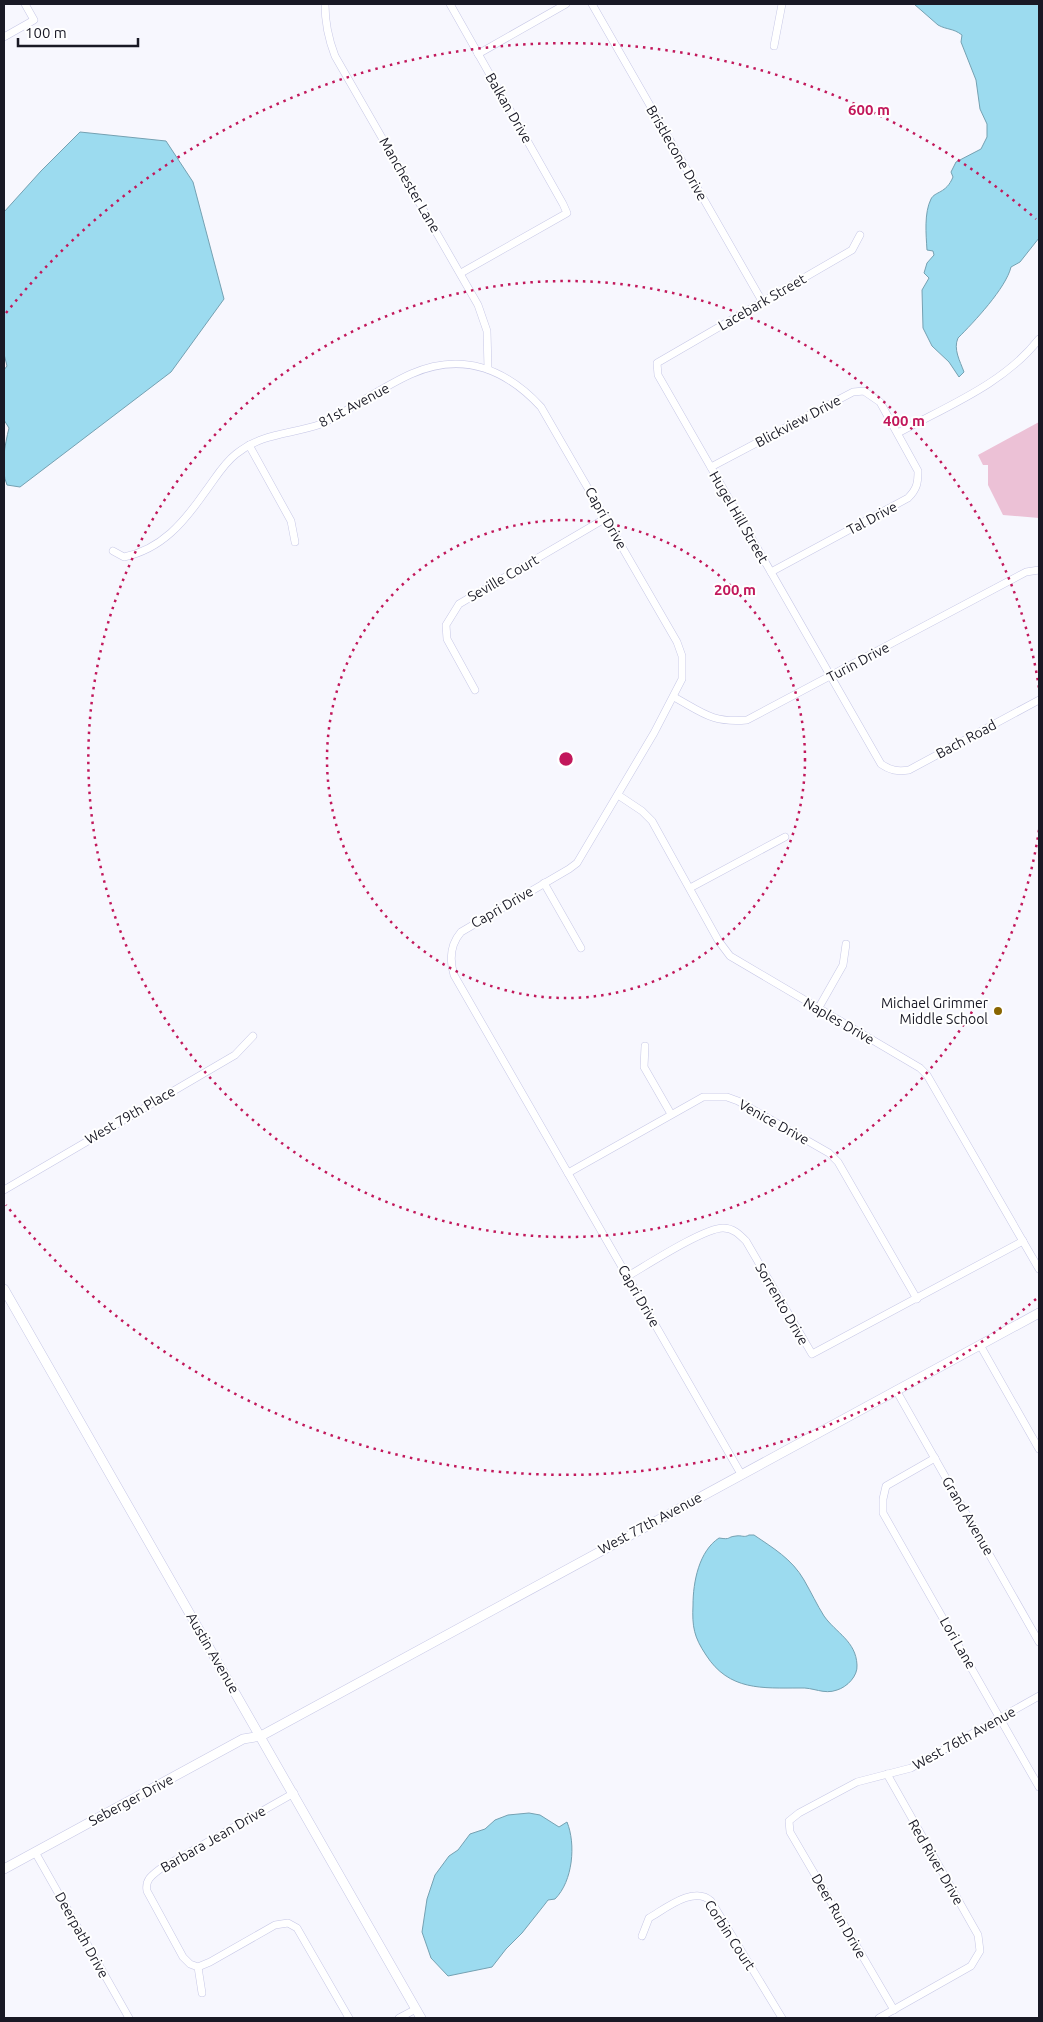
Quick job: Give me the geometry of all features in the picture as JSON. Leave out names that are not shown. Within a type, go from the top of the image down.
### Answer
[{"type":"street","points":[[4,37],[34,20],[25,4]]},
{"type":"street","name":"Manchester Lane","points":[[325,4],[328,38],[335,56],[478,305],[487,330],[488,368]]},
{"type":"street","name":"Balkan Drive","points":[[450,4],[567,213],[461,273]]},
{"type":"street","points":[[478,54],[566,4]]},
{"type":"street","name":"Bristlecone Drive","points":[[592,4],[762,301]]},
{"type":"street","points":[[774,46],[782,4]]},
{"type":"street","name":"Lacebark Street","points":[[657,363],[852,250],[860,235]]},
{"type":"street","points":[[898,434],[1002,376],[1027,355],[1039,339]]},
{"type":"street","name":"Hugel Hill Street","points":[[657,363],[658,375],[881,764],[890,770]]},
{"type":"street","name":"81st Avenue","points":[[113,550],[124,557],[141,554],[160,543],[184,520],[219,472],[234,455],[249,445],[269,436],[321,424],[410,375],[427,368],[463,365],[488,368],[518,385]]},
{"type":"street","name":"Capri Drive","points":[[518,385],[541,407],[606,518],[680,648],[684,669],[682,680],[674,697],[577,863],[461,932],[452,947],[451,966],[454,975],[741,1474]]},
{"type":"street","name":"Blickview Drive","points":[[711,467],[853,392],[864,391],[880,402],[898,434]]},
{"type":"street","name":"Tal Drive","points":[[771,572],[908,498],[916,491],[918,471],[898,434]]},
{"type":"street","points":[[249,445],[291,521],[295,542]]},
{"type":"street","name":"Seville Court","points":[[475,690],[447,639],[446,625],[455,609],[469,597],[606,518]]},
{"type":"street","name":"Turin Drive","points":[[674,697],[712,718],[727,722],[746,720],[831,677],[1026,572],[1039,570]]},
{"type":"street","name":"Bach Road","points":[[890,770],[899,772],[909,770],[1039,700]]},
{"type":"street","name":"Naples Drive","points":[[618,794],[642,811],[652,821],[718,940],[730,956],[920,1068],[927,1075],[1039,1269]]},
{"type":"street","points":[[690,888],[785,837]]},
{"type":"street","points":[[544,883],[580,948]]},
{"type":"street","points":[[818,1009],[843,965],[846,944]]},
{"type":"street","name":"West 79th Place","points":[[4,1190],[234,1054],[253,1036]]},
{"type":"street","points":[[644,1046],[644,1068],[671,1114]]},
{"type":"street","name":"Venice Drive","points":[[568,1173],[703,1097],[728,1097],[829,1154],[846,1173],[917,1299]]},
{"type":"street","name":"Sorrento Drive","points":[[628,1276],[707,1232],[724,1228],[732,1230],[746,1241],[812,1354],[1024,1241]]},
{"type":"street","name":"Austin Avenue","points":[[4,1289],[421,2018]]},
{"type":"street","name":"West 77th Avenue","points":[[261,1736],[1039,1313]]},
{"type":"street","points":[[980,1345],[1039,1449]]},
{"type":"street","name":"Grand Avenue","points":[[896,1390],[1039,1642]]},
{"type":"street","name":"Lori Lane","points":[[935,1458],[886,1486],[883,1499],[883,1513],[1039,1787]]},
{"type":"street","name":"West 76th Avenue","points":[[789,1821],[799,1813],[857,1782],[911,1768],[1039,1696]]},
{"type":"street","name":"Seberger Drive","points":[[4,1869],[243,1739],[261,1736]]},
{"type":"street","name":"Red River Drive","points":[[887,1774],[978,1936],[980,1951],[971,1966],[894,2010]]},
{"type":"street","name":"Barbara Jean Drive","points":[[198,1967],[190,1964],[184,1957],[149,1897],[146,1885],[149,1877],[294,1793]]},
{"type":"street","name":"Deer Run Drive","points":[[789,1821],[790,1832],[894,2010]]},
{"type":"street","name":"Deerpath Drive","points":[[35,1852],[129,2018]]},
{"type":"street","name":"Corbin Court","points":[[642,1936],[649,1918],[694,1895],[707,1897],[782,2018]]},
{"type":"street","points":[[202,1993],[198,1967],[241,1946],[275,1925],[288,1923],[297,1928],[349,2018]]},
{"type":"street","points":[[399,2018],[416,2009]]},
{"type":"street","points":[[879,2018],[894,2010]]},
{"type":"shaded area","points":[[1039,422],[1039,518],[1003,515],[988,485],[988,465],[983,465],[978,455]]},
{"type":"water","points":[[914,4],[1039,4],[1039,238],[1020,262],[1011,267],[1003,285],[958,338],[956,346],[964,372],[959,377],[949,362],[932,346],[923,328],[922,290],[929,278],[924,273],[927,263],[934,255],[933,251],[927,250],[926,217],[933,196],[944,189],[953,177],[951,172],[956,162],[981,149],[987,137],[987,124],[980,109],[976,80],[961,42],[962,35],[938,25]]},
{"type":"water","points":[[80,132],[166,141],[193,182],[224,299],[171,372],[20,487],[7,485],[4,472],[5,449],[9,428],[4,420],[4,370],[7,366],[4,354],[4,212]]},
{"type":"water","points":[[754,1535],[794,1566],[824,1616],[849,1643],[856,1657],[857,1669],[854,1677],[844,1686],[828,1692],[805,1688],[773,1688],[747,1685],[725,1675],[715,1667],[706,1655],[696,1637],[693,1620],[693,1596],[698,1568],[706,1551],[719,1538],[727,1539],[733,1536]]},
{"type":"water","points":[[529,1813],[540,1815],[559,1827],[567,1822],[572,1851],[566,1882],[555,1899],[548,1900],[492,1967],[448,1976],[431,1958],[422,1932],[427,1899],[435,1875],[449,1856],[458,1850],[470,1834],[485,1829],[495,1820],[508,1815]]},
{"type":"place","name":"Michael Grimmer Middle School","points":[[998,1011]]}]
